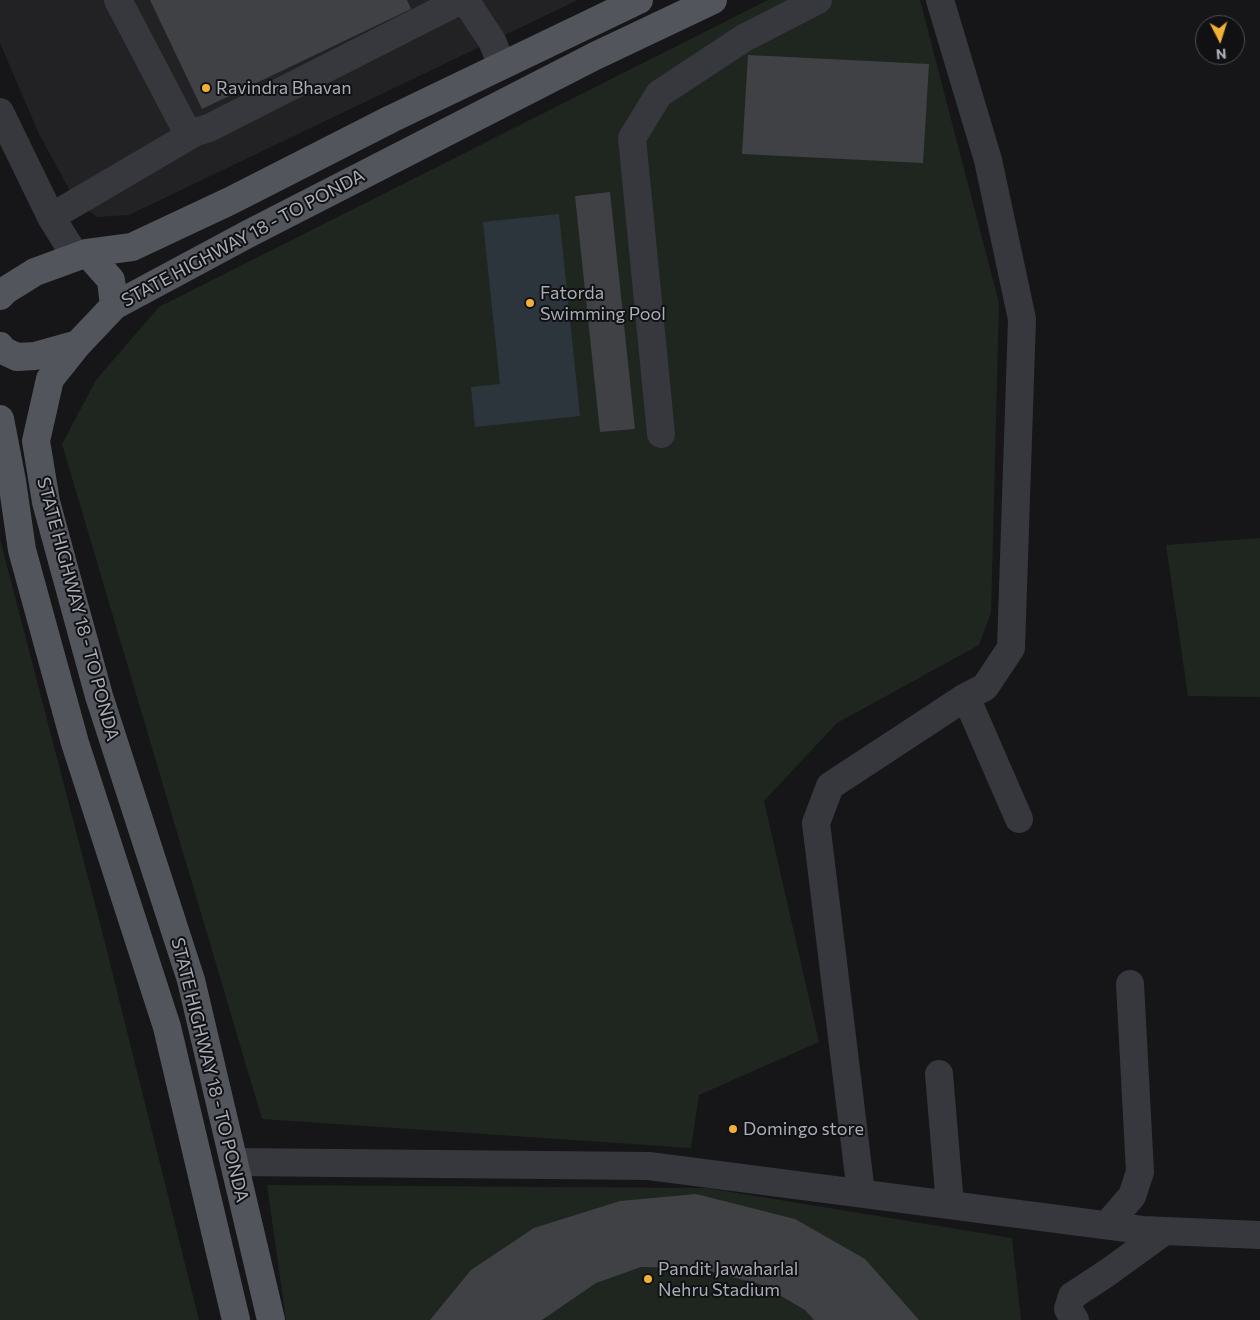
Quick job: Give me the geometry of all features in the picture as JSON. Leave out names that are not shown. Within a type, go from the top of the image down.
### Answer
[{"type":"main road","name":"STATE HIGHWAY 18 - TO PONDA","points":[[2,288],[34,272],[82,255],[132,247],[230,201],[390,119],[639,0]]},
{"type":"main road","name":"STATE HIGHWAY 18 - TO PONDA","points":[[271,1320],[191,980],[99,696],[46,502],[36,441],[50,379],[78,344],[114,306],[248,234],[586,61],[713,0]]},
{"type":"main road","points":[[82,255],[111,280],[114,306]]},
{"type":"main road","points":[[0,346],[4,351],[17,357],[36,356],[78,344]]},
{"type":"main road","name":"STATE HIGHWAY 18 - TO PONDA","points":[[0,419],[12,481],[22,550],[75,743],[167,1027],[236,1320]]},
{"type":"street","points":[[118,0],[185,128],[196,132]]},
{"type":"street","points":[[51,217],[196,132],[209,128],[460,0]]},
{"type":"street","points":[[464,0],[492,41],[502,65]]},
{"type":"street","points":[[473,0],[486,0]]},
{"type":"street","points":[[661,434],[632,138],[659,94],[744,38],[818,0]]},
{"type":"street","points":[[861,1193],[816,824],[830,786],[966,697],[985,687],[1011,648],[1022,320],[988,160],[940,0]]},
{"type":"street","points":[[0,112],[51,217],[82,255]]},
{"type":"street","points":[[966,697],[1019,819]]},
{"type":"street","points":[[1107,1225],[1132,1196],[1140,1172],[1130,984]]},
{"type":"street","points":[[939,1074],[950,1205]]},
{"type":"street","points":[[234,1162],[649,1166],[1107,1225],[1165,1231],[1260,1235]]},
{"type":"street","points":[[1075,1320],[1068,1309],[1072,1296],[1165,1231]]},
{"type":"shaded area","name":"Ravindra Bhavan","points":[[0,0],[578,0],[129,215],[97,217],[76,202],[39,134],[0,43]]},
{"type":"shaded area","points":[[768,0],[920,0],[999,303],[991,613],[979,645],[837,723],[764,801],[819,1042],[699,1095],[691,1148],[262,1119],[62,444],[96,380],[159,307]]},
{"type":"shaded area","name":"Fatorda Swimming Pool","points":[[559,214],[580,416],[475,427],[471,387],[500,384],[483,222]]},
{"type":"shaded area","points":[[1260,538],[1260,697],[1188,696],[1166,545]]},
{"type":"shaded area","points":[[0,539],[102,931],[199,1320],[0,1320]]},
{"type":"shaded area","name":"Pandit Jawaharlal Nehru Stadium","points":[[267,1185],[707,1188],[1012,1238],[1021,1320],[286,1320]]},
{"type":"building","points":[[150,0],[407,0],[411,9],[202,109]]},
{"type":"building","points":[[748,55],[929,64],[923,163],[742,154]]},
{"type":"building","points":[[610,192],[635,429],[600,432],[575,196]]},
{"type":"building","points":[[696,1194],[795,1219],[865,1259],[919,1320],[814,1320],[805,1310],[762,1285],[699,1268],[641,1267],[596,1283],[542,1320],[430,1320],[471,1270],[534,1228],[620,1201]]},
{"type":"place","name":"Ravindra Bhavan","points":[[206,88]]},
{"type":"place","name":"Fatorda Swimming Pool","points":[[530,303]]},
{"type":"place","name":"Domingo store","points":[[733,1129]]},
{"type":"place","name":"Pandit Jawaharlal Nehru Stadium","points":[[648,1279]]}]
